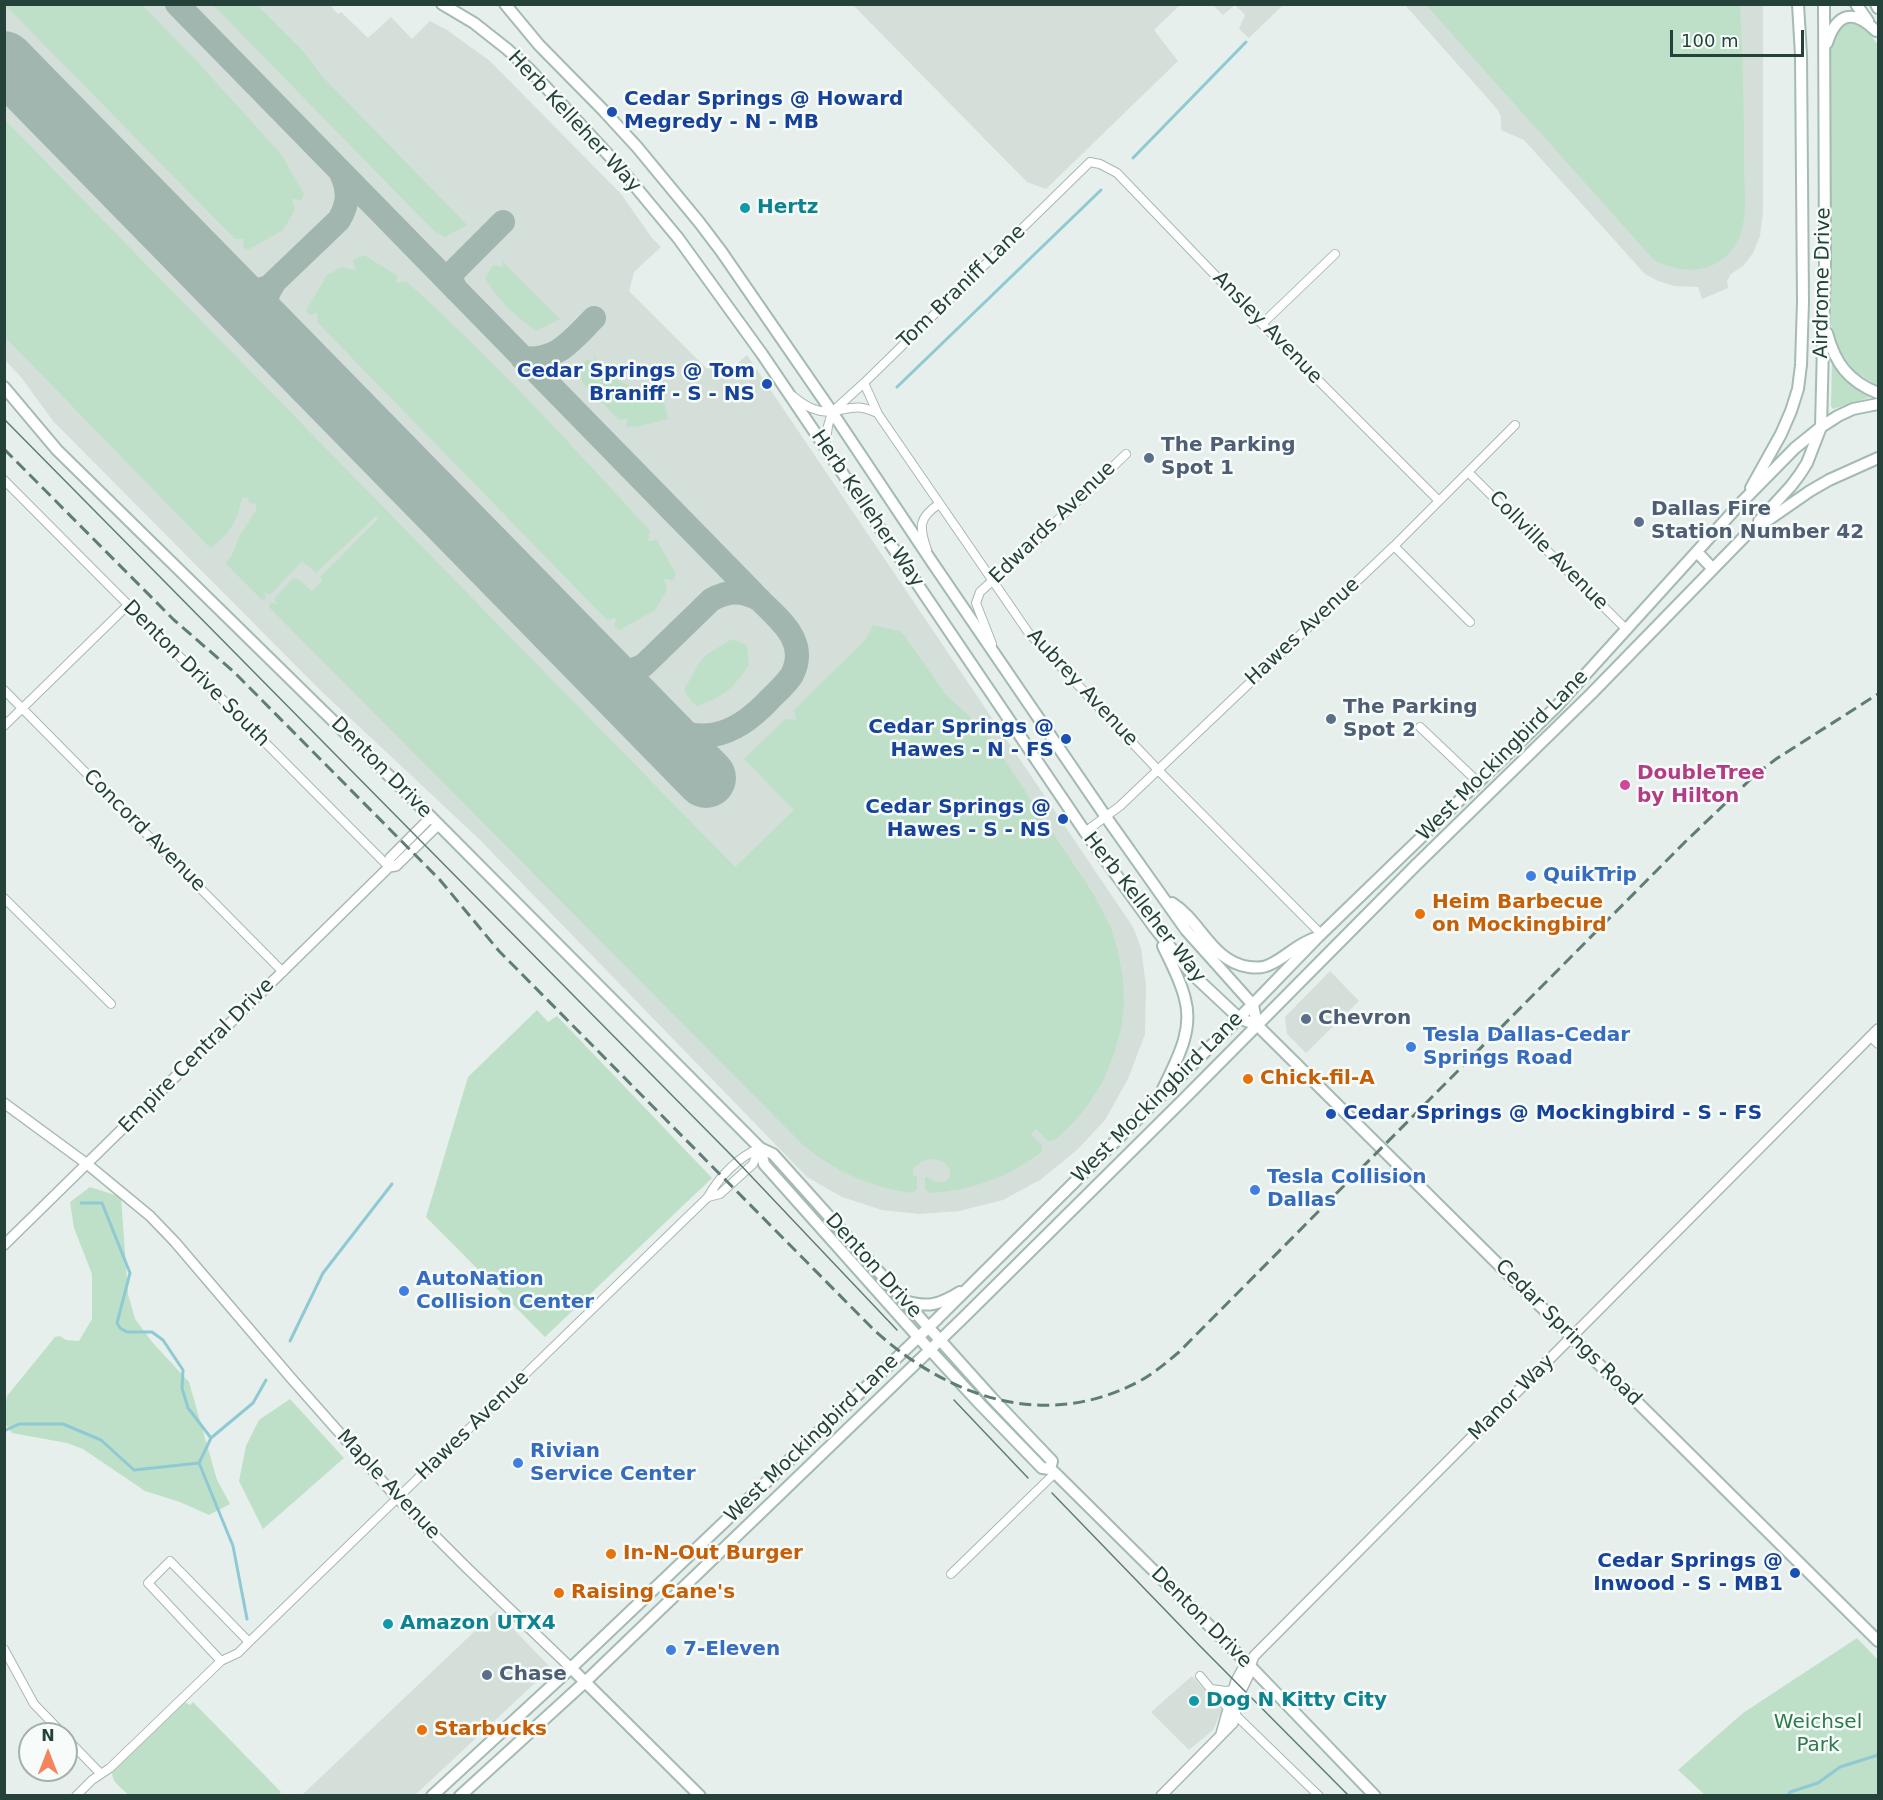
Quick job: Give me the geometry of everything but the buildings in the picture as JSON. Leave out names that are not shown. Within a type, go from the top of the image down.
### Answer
[{"type":"main road","name":"Herb Kelleher Way","points":[[442,4],[474,23],[507,49],[562,103],[615,162],[701,268],[789,394],[1085,832],[1154,927],[1191,974],[1239,1018],[1257,1025]]},
{"type":"main road","name":"Herb Kelleher Way","points":[[505,4],[539,45],[630,140],[699,222],[754,298],[1164,900],[1203,952],[1252,1005],[1257,1025]]},
{"type":"main road","name":"Airdrome Drive","points":[[1739,505],[1784,426],[1798,389],[1802,365],[1801,91],[1798,4]]},
{"type":"main road","name":"Airdrome Drive","points":[[1745,536],[1791,486],[1807,464],[1821,427],[1824,321],[1824,4]]},
{"type":"main road","points":[[1856,4],[1877,33]]},
{"type":"main road","points":[[1824,52],[1830,32],[1843,19],[1859,18],[1877,33]]},
{"type":"main road","points":[[1824,321],[1832,350],[1847,375],[1878,393]]},
{"type":"main road","name":"Denton Drive","points":[[4,387],[57,450],[435,821],[760,1148],[773,1154],[928,1328],[1052,1461],[1053,1471]]},
{"type":"main road","name":"West Mockingbird Lane","points":[[432,1796],[572,1668],[919,1338],[1319,935],[1479,783],[1579,682],[1739,505],[1795,448],[1821,427],[1853,409],[1878,404]]},
{"type":"main road","name":"West Mockingbird Lane","points":[[460,1796],[585,1682],[1054,1229],[1416,865],[1591,694],[1745,536],[1810,491],[1878,458]]},
{"type":"main road","points":[[1697,552],[1713,569]]},
{"type":"main road","points":[[1579,682],[1591,694]]},
{"type":"main road","points":[[1479,783],[1490,793]]},
{"type":"main road","points":[[1406,854],[1416,865]]},
{"type":"main road","points":[[1164,900],[1175,905],[1218,952],[1230,962],[1241,965],[1258,967],[1271,964],[1301,943],[1319,935]]},
{"type":"main road","points":[[1154,927],[1185,996],[1187,1014],[1183,1045],[1158,1097]]},
{"type":"main road","name":"Cedar Springs Road","points":[[1257,1025],[1878,1641]]},
{"type":"main road","name":"Denton Drive","points":[[760,1148],[764,1164],[980,1404],[1042,1468],[1053,1471],[1250,1666],[1375,1796]]},
{"type":"main road","points":[[1041,1215],[1054,1229]]},
{"type":"main road","points":[[903,1300],[920,1306],[928,1305],[954,1296],[971,1286]]},
{"type":"main road","points":[[804,1447],[817,1459]]},
{"type":"main road","points":[[681,1564],[693,1578]]},
{"type":"main road","name":"Maple Avenue","points":[[572,1668],[700,1796]]},
{"type":"main road","points":[[476,1755],[489,1770]]},
{"type":"street","name":"Tom Braniff Lane","points":[[832,412],[1090,162]]},
{"type":"street","name":"Ansley Avenue","points":[[1090,162],[1100,164],[1117,173],[1262,324],[1439,501]]},
{"type":"street","points":[[1262,324],[1335,254]]},
{"type":"street","name":"Aubrey Avenue","points":[[864,383],[878,414],[1028,632],[1158,770],[1319,935]]},
{"type":"street","points":[[789,394],[807,407],[820,411],[832,412],[858,406],[878,414]]},
{"type":"street","points":[[825,447],[832,412]]},
{"type":"street","name":"Hawes Avenue","points":[[1085,832],[1120,806],[1394,546],[1515,425]]},
{"type":"street","name":"Edwards Avenue","points":[[999,659],[976,603],[980,592],[1126,453]]},
{"type":"street","name":"Collville Avenue","points":[[1468,472],[1627,630]]},
{"type":"street","name":"Denton Drive South","points":[[4,480],[389,867]]},
{"type":"street","points":[[932,562],[921,534],[922,522],[930,510],[939,504]]},
{"type":"street","points":[[1394,546],[1470,622]]},
{"type":"street","points":[[4,726],[128,605]]},
{"type":"street","name":"Concord Avenue","points":[[4,690],[283,972]]},
{"type":"street","points":[[1420,727],[1479,783]]},
{"type":"street","name":"Empire Central Drive","points":[[4,1245],[389,867],[396,866],[435,821]]},
{"type":"street","points":[[4,897],[111,1004]]},
{"type":"street","name":"Manor Way","points":[[1161,1796],[1221,1734],[1233,1712],[1254,1656],[1878,1029]]},
{"type":"street","points":[[1871,1037],[1878,1044]]},
{"type":"street","name":"Maple Avenue","points":[[4,1103],[131,1198],[175,1242],[291,1378],[398,1498],[467,1568],[572,1668]]},
{"type":"street","name":"Hawes Avenue","points":[[76,1796],[92,1780],[110,1768],[221,1661],[238,1653],[708,1197],[714,1187],[744,1155],[760,1148]]},
{"type":"street","name":"Hawes Avenue","points":[[708,1197],[720,1194],[753,1164],[760,1148]]},
{"type":"street","points":[[951,1574],[1053,1471]]},
{"type":"street","points":[[221,1661],[148,1583],[170,1562],[249,1642]]},
{"type":"street","points":[[4,1649],[34,1704],[51,1722]]},
{"type":"street","name":"Manor Way","points":[[1233,1712],[1233,1690],[1242,1670],[1250,1666]]},
{"type":"street","points":[[1200,1676],[1233,1712],[1319,1796]]},
{"type":"street","points":[[1211,1689],[1233,1690]]},
{"type":"street","points":[[78,1750],[101,1774]]},
{"type":"shaded area","points":[[5,5],[330,5],[338,14],[341,12],[368,38],[391,17],[412,39],[430,21],[447,30],[490,61],[621,194],[661,247],[634,272],[629,291],[706,368],[719,366],[732,368],[747,355],[1133,927],[1141,948],[1146,986],[1145,1034],[1128,1079],[1105,1120],[1077,1150],[1040,1180],[1003,1200],[959,1211],[919,1214],[882,1210],[842,1197],[807,1177],[479,839],[318,688],[53,421],[21,377],[5,360]]},
{"type":"shaded area","points":[[853,5],[1180,5],[1154,30],[1178,61],[1046,189],[1027,182]]},
{"type":"shaded area","points":[[1213,5],[1235,5],[1223,15]]},
{"type":"shaded area","points":[[1235,5],[1283,5],[1249,38],[1239,29],[1245,15]]},
{"type":"shaded area","points":[[1405,5],[1763,5],[1763,213],[1760,236],[1753,253],[1744,265],[1731,274],[1727,281],[1728,288],[1702,299],[1698,287],[1674,286],[1645,274],[1524,140],[1501,130],[1501,117],[1498,110]]},
{"type":"shaded area","points":[[1330,971],[1359,1001],[1306,1053],[1287,1034],[1285,1017]]},
{"type":"shaded area","points":[[496,1611],[550,1669],[415,1795],[302,1795]]},
{"type":"shaded area","points":[[1192,1676],[1222,1710],[1213,1730],[1189,1750],[1151,1712]]},
{"type":"green space","points":[[5,5],[142,5],[194,58],[281,154],[304,194],[301,200],[292,199],[295,210],[283,230],[248,250],[243,247],[244,239],[235,239]]},
{"type":"green space","points":[[213,5],[257,5],[304,52],[320,74],[467,225],[445,237],[434,231]]},
{"type":"green space","points":[[1426,5],[1740,5],[1745,208],[1741,233],[1735,246],[1726,256],[1705,268],[1680,269],[1654,260]]},
{"type":"green space","points":[[1847,23],[1862,27],[1878,45],[1878,386],[1854,371],[1839,351],[1831,325],[1831,36],[1838,27]]},
{"type":"green space","points":[[5,120],[735,867],[794,810],[744,759],[785,719],[796,720],[794,710],[866,639],[873,625],[899,631],[904,635],[946,695],[984,729],[1094,895],[1111,928],[1123,979],[1124,1005],[1121,1029],[1103,1081],[1074,1122],[1055,1140],[1048,1141],[1036,1129],[1031,1134],[1042,1146],[1042,1152],[1016,1169],[974,1186],[945,1192],[929,1193],[925,1189],[925,1177],[942,1182],[950,1176],[947,1165],[940,1161],[925,1160],[913,1169],[913,1175],[917,1177],[917,1189],[913,1193],[868,1183],[841,1171],[803,1145],[269,607],[271,602],[277,604],[274,599],[292,579],[298,579],[312,591],[323,580],[320,577],[379,518],[376,516],[316,573],[302,561],[270,595],[264,592],[267,598],[262,600],[225,563],[231,557],[240,535],[257,509],[255,504],[249,503],[248,498],[242,498],[232,526],[223,538],[210,548],[5,337]]},
{"type":"green space","points":[[364,255],[398,276],[396,282],[406,281],[470,341],[650,531],[648,541],[657,540],[676,574],[673,580],[664,579],[667,590],[655,610],[620,630],[614,627],[616,618],[607,620],[317,322],[318,314],[310,315],[306,310],[327,275],[342,267],[356,269],[353,260]]},
{"type":"green space","points":[[502,261],[560,319],[537,331],[508,308],[485,278],[493,265],[503,267]]},
{"type":"green space","points":[[593,353],[606,370],[622,382],[641,390],[662,392],[668,419],[635,427],[626,426],[628,419],[619,420],[583,383],[578,373],[586,360],[595,361]]},
{"type":"green space","points":[[1832,363],[1871,397],[1833,409],[1831,406]]},
{"type":"green space","points":[[732,639],[747,645],[749,665],[727,691],[697,706],[684,690],[699,663],[707,654]]},
{"type":"green space","points":[[537,1010],[548,1022],[557,1016],[712,1178],[545,1337],[426,1217],[468,1077]]},
{"type":"green space","points":[[90,1187],[121,1197],[128,1294],[135,1319],[153,1343],[189,1382],[217,1480],[230,1504],[209,1515],[180,1502],[145,1491],[83,1449],[67,1443],[12,1433],[5,1424],[7,1396],[55,1337],[60,1336],[66,1340],[79,1341],[92,1319],[92,1274],[74,1228],[70,1202]]},
{"type":"green space","points":[[290,1399],[344,1458],[263,1529],[239,1481],[246,1446],[259,1420]]},
{"type":"green space","name":"Weichsel Park","points":[[1857,1638],[1878,1660],[1878,1795],[1705,1795],[1678,1770],[1743,1713]]},
{"type":"green space","points":[[184,1702],[190,1705],[193,1702],[281,1792],[277,1796],[129,1795],[119,1787],[113,1777],[113,1769]]},
{"type":"waterway","points":[[1133,158],[1246,42]]},
{"type":"waterway","points":[[897,387],[1101,190]]},
{"type":"waterway","points":[[290,1341],[323,1273],[392,1184]]},
{"type":"waterway","points":[[81,1203],[102,1203],[130,1273],[117,1323],[127,1332],[152,1332],[163,1340],[183,1370],[182,1388],[188,1408],[211,1438]]},
{"type":"waterway","points":[[247,1619],[233,1546],[199,1463],[211,1438],[253,1403],[266,1380]]},
{"type":"waterway","points":[[4,1431],[19,1424],[63,1424],[101,1440],[134,1470],[199,1463]]},
{"type":"waterway","points":[[1788,1796],[1790,1792],[1818,1783],[1840,1767],[1878,1755]]},
{"type":"taxiway","points":[[177,4],[772,612],[794,640],[797,651],[792,675],[756,713],[728,731],[699,736],[667,728],[649,720]]},
{"type":"taxiway","points":[[226,287],[248,291],[270,286],[339,220],[347,197],[341,173]]},
{"type":"taxiway","points":[[456,290],[452,281],[453,272],[503,222]]},
{"type":"taxiway","points":[[273,335],[267,322],[265,309],[267,296],[274,283]]},
{"type":"taxiway","points":[[522,358],[545,357],[554,353],[563,348],[594,318]]},
{"type":"taxiway","points":[[588,657],[615,670],[636,669],[644,665],[711,600],[736,592],[760,600]]},
{"type":"runway","points":[[4,61],[706,778]]},
{"type":"tram line","points":[[4,419],[733,1157],[897,1330]]},
{"type":"tram line","points":[[954,1400],[1028,1478]]},
{"type":"tram line","points":[[1052,1493],[1349,1796]]},
{"type":"railway","points":[[4,449],[174,620],[234,672],[440,880],[499,951],[874,1330],[933,1373],[965,1389],[998,1399],[1033,1405],[1068,1404],[1103,1397],[1144,1379],[1179,1352],[1685,842],[1755,775],[1776,759],[1878,694]]},
{"type":"place","name":"Cedar Springs @ Howard Megredy - N - MB","points":[[612,112]]},
{"type":"place","name":"Hertz","points":[[745,208]]},
{"type":"place","name":"Cedar Springs @ Tom Braniff - S - NS","points":[[767,384]]},
{"type":"place","name":"The Parking Spot 1","points":[[1149,458]]},
{"type":"place","name":"Dallas Fire Station Number 42","points":[[1639,522]]},
{"type":"place","name":"The Parking Spot 2","points":[[1331,719]]},
{"type":"place","name":"Cedar Springs @ Hawes - N - FS","points":[[1066,739]]},
{"type":"place","name":"DoubleTree by Hilton","points":[[1625,785]]},
{"type":"place","name":"Cedar Springs @ Hawes - S - NS","points":[[1063,819]]},
{"type":"place","name":"QuikTrip","points":[[1531,876]]},
{"type":"place","name":"Heim Barbecue on Mockingbird","points":[[1420,914]]},
{"type":"place","name":"Chevron","points":[[1306,1019]]},
{"type":"place","name":"Tesla Dallas-Cedar Springs Road","points":[[1411,1047]]},
{"type":"place","name":"Chick-fil-A","points":[[1248,1079]]},
{"type":"place","name":"Cedar Springs @ Mockingbird - S - FS","points":[[1331,1114]]},
{"type":"place","name":"Tesla Collision Dallas","points":[[1255,1190]]},
{"type":"place","name":"AutoNation Collision Center","points":[[404,1291]]},
{"type":"place","name":"Rivian Service Center","points":[[518,1463]]},
{"type":"place","name":"In-N-Out Burger","points":[[611,1554]]},
{"type":"place","name":"Cedar Springs @ Inwood - S - MB1","points":[[1795,1573]]},
{"type":"place","name":"Raising Cane's","points":[[559,1593]]},
{"type":"place","name":"Amazon UTX4","points":[[388,1624]]},
{"type":"place","name":"7-Eleven","points":[[671,1650]]},
{"type":"place","name":"Chase","points":[[487,1675]]},
{"type":"place","name":"Dog N Kitty City","points":[[1194,1701]]},
{"type":"place","name":"Starbucks","points":[[422,1730]]}]
